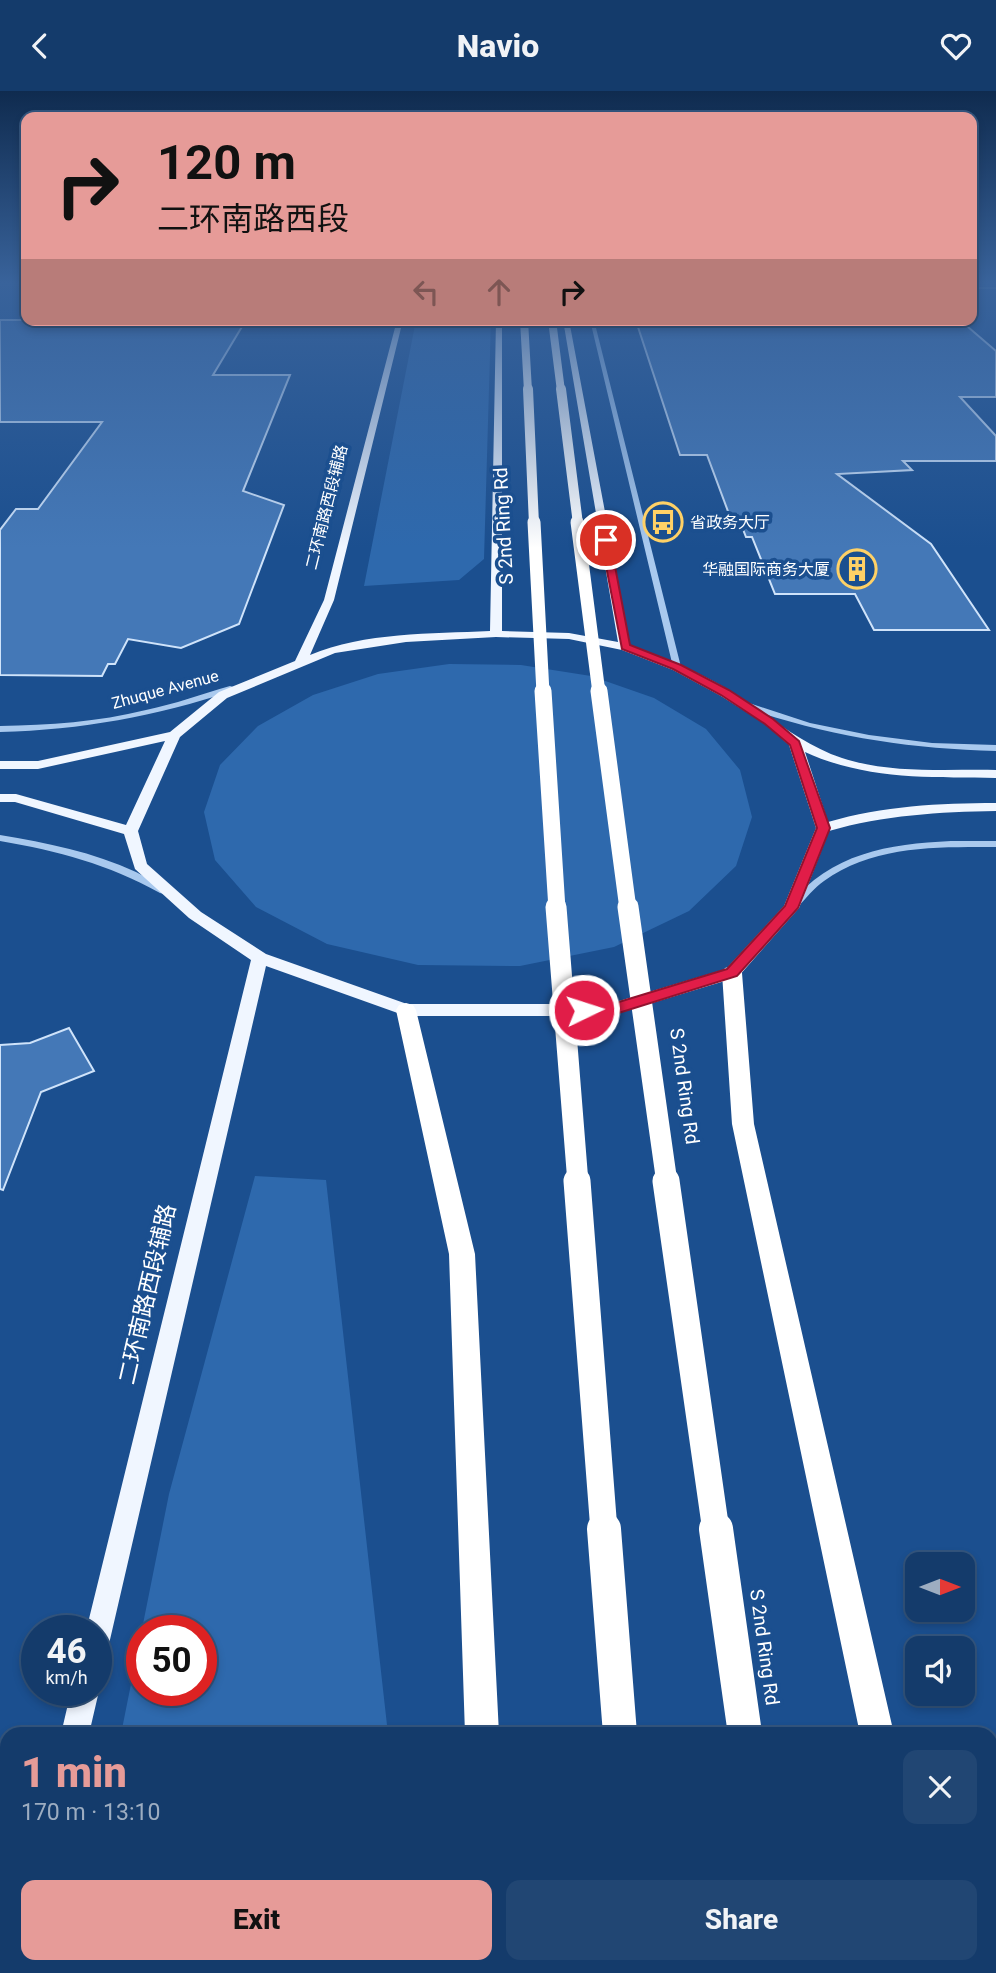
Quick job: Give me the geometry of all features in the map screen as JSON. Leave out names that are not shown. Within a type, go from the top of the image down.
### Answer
[{"type":"highway","name":"S 2nd Ring Rd","points":[[527,373],[549,810],[619,1727]]},
{"type":"highway","name":"S 2nd Ring Rd","points":[[559,373],[611,790],[744,1727]]},
{"type":"highway","points":[[732,973],[743,1124],[875,1727]]},
{"type":"highway","points":[[405,1010],[462,1254],[482,1727]]},
{"type":"main road","name":"二环南路西段辅路","points":[[301,661],[329,600],[387,373]]},
{"type":"main road","points":[[496,634],[498,373]]},
{"type":"main road","points":[[576,373],[625,647]]},
{"type":"main road","points":[[795,743],[823,828],[791,908],[732,973],[609,1010],[405,1010],[260,958],[195,915],[140,866],[131,831],[174,735],[223,695],[332,650],[406,639],[496,634],[569,636],[625,647],[677,667],[742,704],[795,743],[840,762],[920,773],[996,774]]},
{"type":"main road","points":[[0,765],[38,765],[174,735]]},
{"type":"main road","points":[[0,798],[16,798],[131,831]]},
{"type":"main road","points":[[823,828],[860,816],[900,810],[996,807]]},
{"type":"main road","name":"二环南路西段辅路","points":[[103,1615],[260,958]]},
{"type":"main road","points":[[77,1727],[82,1706]]},
{"type":"street","points":[[605,373],[677,667]]},
{"type":"street","name":"Zhuque Avenue","points":[[0,729],[50,729],[100,724],[154,713],[254,682]]},
{"type":"street","points":[[742,704],[817,729],[870,739],[911,745],[996,748]]},
{"type":"street","points":[[0,838],[80,853],[127,870],[176,898]]},
{"type":"street","points":[[791,908],[820,879],[848,862],[894,849],[996,843]]},
{"type":"shaded area","points":[[406,373],[489,373],[484,559],[459,580],[364,586]]},
{"type":"shaded area","points":[[449,664],[521,665],[591,676],[654,698],[706,729],[740,770],[752,817],[736,866],[689,911],[614,947],[520,966],[418,965],[327,944],[256,907],[215,860],[204,812],[220,765],[258,726],[313,695],[378,674]]},
{"type":"shaded area","points":[[255,1176],[326,1180],[387,1727],[122,1727],[127,1706],[217,1706],[217,1615],[145,1615],[169,1494]]},
{"type":"building","points":[[0,373],[290,375],[243,491],[284,505],[239,624],[181,648],[128,639],[115,664],[108,664],[102,676],[0,675],[0,530],[16,509],[38,509],[102,422],[0,422]]},
{"type":"building","points":[[653,373],[996,373],[996,397],[960,397],[996,436],[996,461],[903,461],[912,470],[837,474],[931,544],[989,630],[874,630],[855,594],[775,594],[752,537],[746,537],[737,514],[729,514],[707,455],[680,455]]},
{"type":"building","points":[[69,1028],[94,1071],[41,1092],[3,1190],[0,1189],[0,1045],[30,1043]]},
{"type":"place","name":"省政务大厅","points":[[663,522]]},
{"type":"place","name":"华融国际商务大厦","points":[[857,569]]},
{"type":"route","points":[[584,1010],[609,1010],[732,973],[791,908],[823,828],[795,743],[769,721],[725,693],[677,667],[625,647],[606,540]]}]
